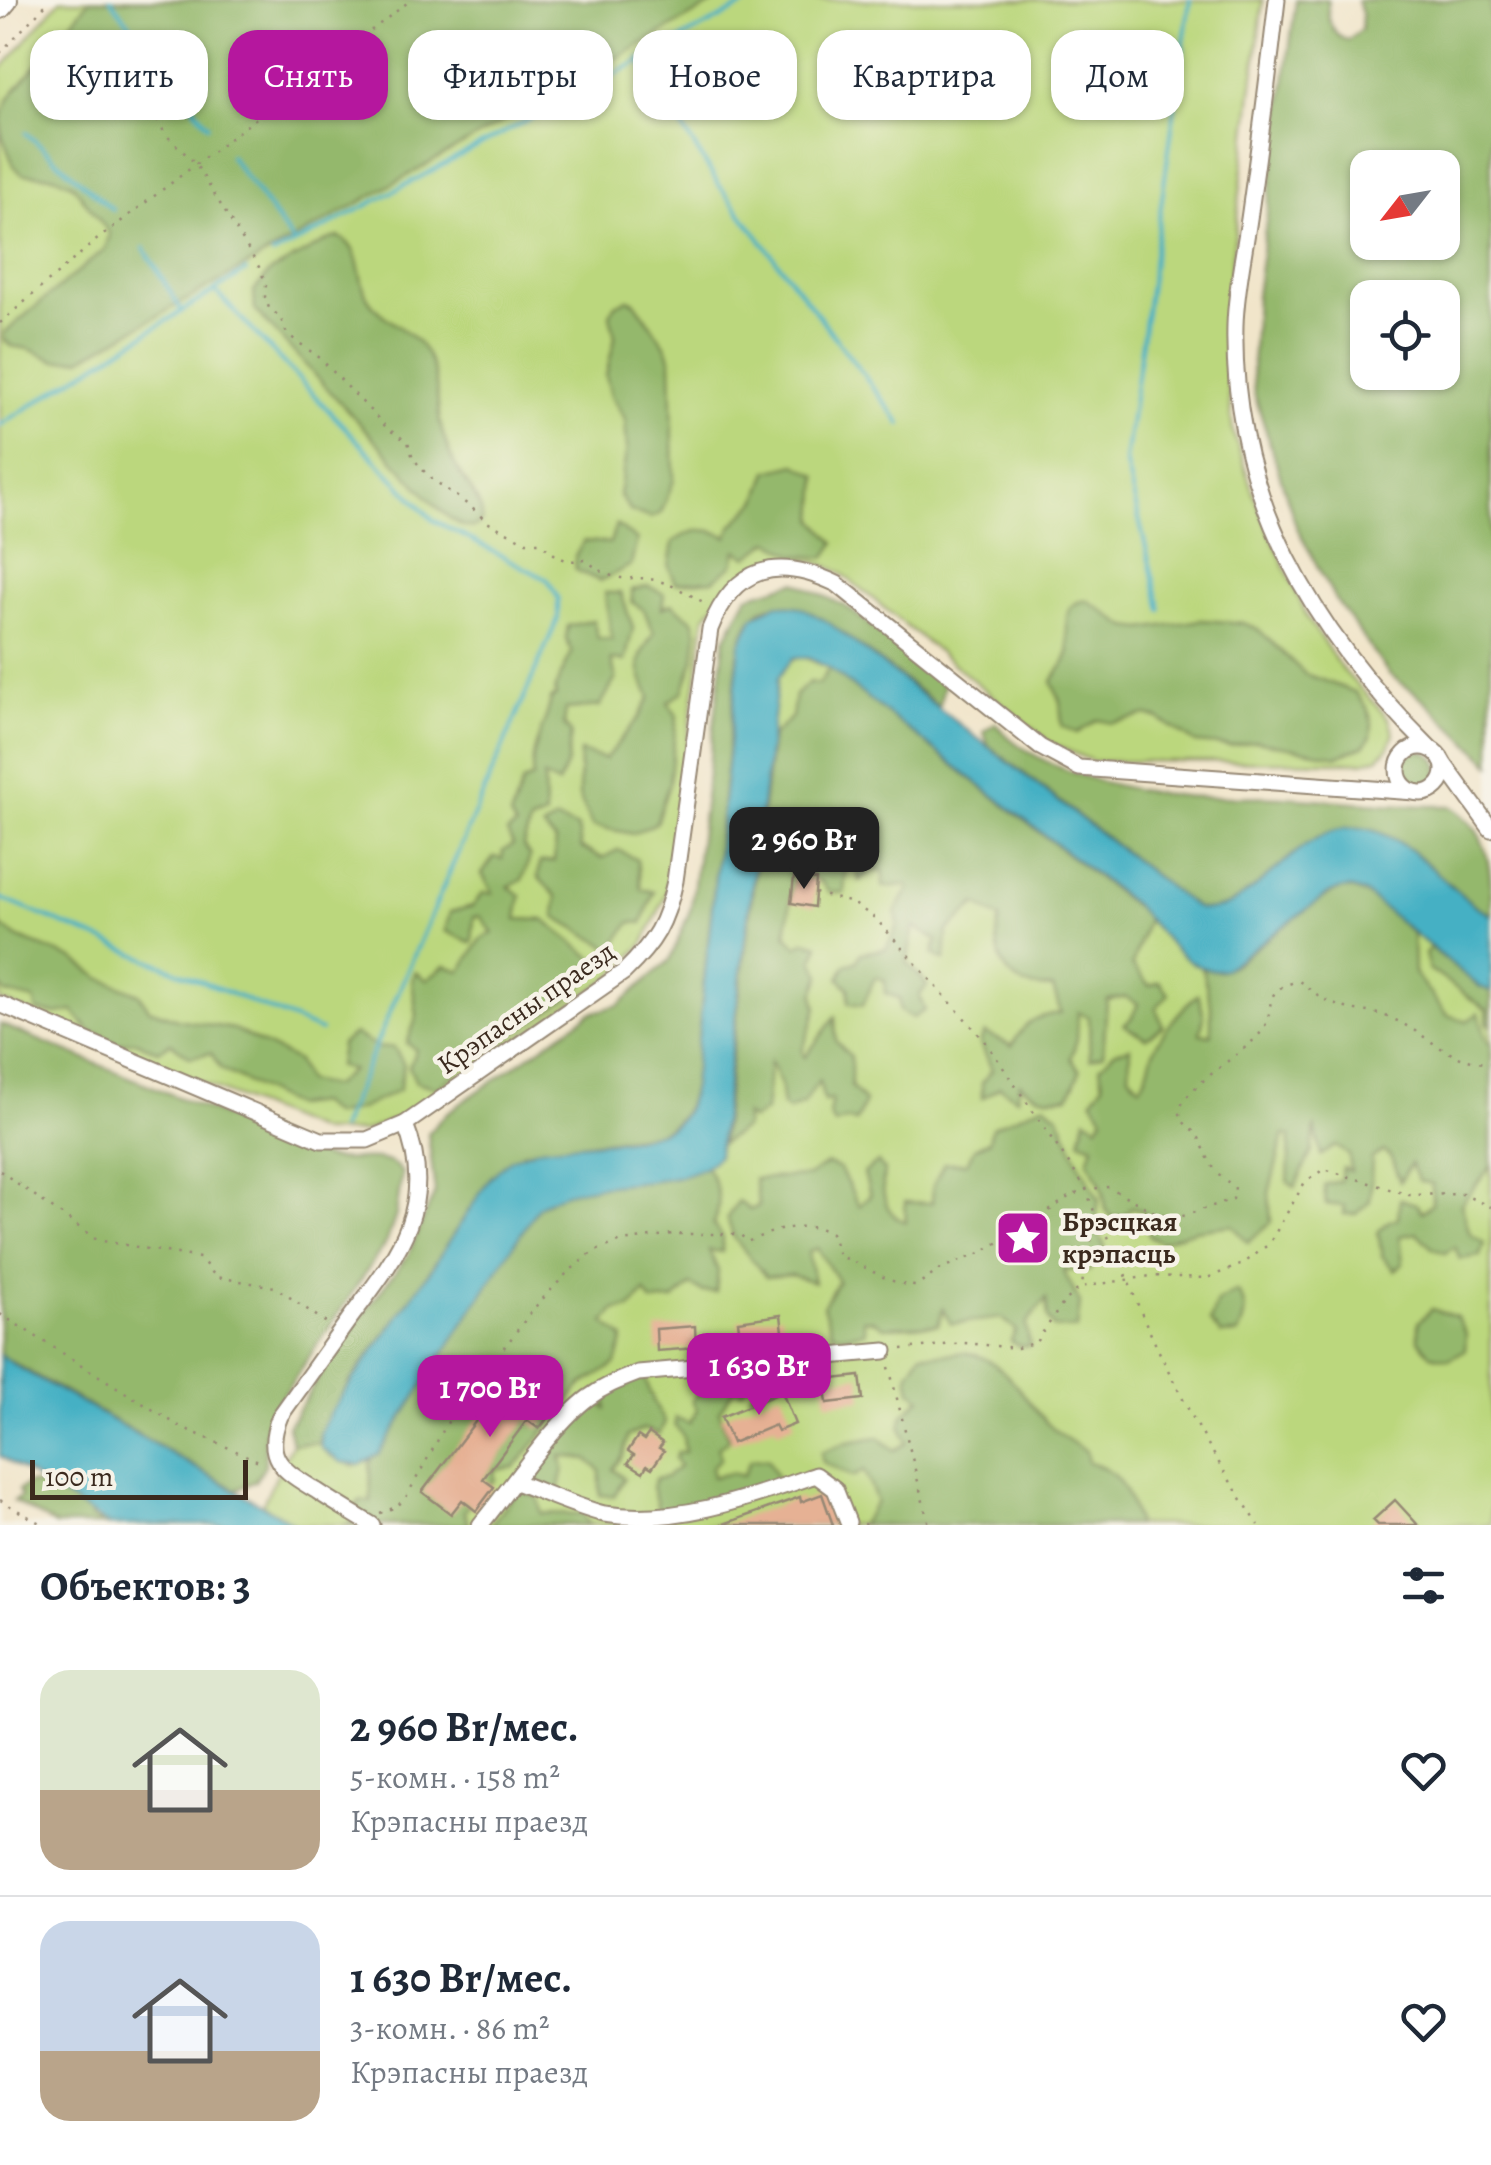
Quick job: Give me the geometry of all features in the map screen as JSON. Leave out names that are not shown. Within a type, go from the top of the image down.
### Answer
[{"type":"highway","points":[[0,7],[6,0]]},
{"type":"street","points":[[1278,0],[1235,320],[1237,381],[1246,437],[1266,503],[1303,590],[1340,649],[1436,754],[1491,829]]},
{"type":"street","points":[[1264,116],[1274,94],[1286,0]]},
{"type":"street","points":[[718,609],[738,585],[760,573],[782,566],[813,572],[837,584],[1040,747],[1079,768],[1352,788],[1466,791]]},
{"type":"street","name":"Крэпасны праезд","points":[[0,1004],[321,1140],[366,1140],[405,1124],[624,972],[649,948],[667,915],[674,881],[710,629],[718,609]]},
{"type":"street","points":[[1393,711],[1401,730],[1398,776],[1402,784],[1420,792]]},
{"type":"street","points":[[1352,788],[1385,777],[1409,750],[1436,754]]},
{"type":"street","points":[[1420,792],[1441,780],[1436,754]]},
{"type":"street","points":[[372,1525],[285,1472],[273,1447],[272,1434],[280,1416],[398,1253],[413,1211],[418,1177],[414,1146],[405,1124]]},
{"type":"street","points":[[480,1525],[560,1426],[586,1399],[611,1384],[638,1374],[885,1351]]},
{"type":"street","points":[[516,1482],[606,1514],[694,1521],[816,1475],[835,1489],[848,1522]]},
{"type":"path","points":[[0,53],[50,0]]},
{"type":"path","points":[[0,323],[195,162],[411,0]]},
{"type":"path","points":[[157,120],[166,135],[195,162],[259,266],[269,308],[280,317],[288,334],[320,358],[388,428],[408,442],[428,476],[487,522],[526,542],[539,542],[558,558],[586,560],[618,580],[660,581],[718,609]]},
{"type":"path","points":[[815,892],[854,904],[876,918],[985,1042],[1086,1189],[1195,1423],[1259,1525]]},
{"type":"path","points":[[341,1506],[368,1516],[396,1507],[405,1499],[448,1420],[535,1307],[568,1272],[594,1252],[622,1241],[673,1234],[740,1234],[747,1242],[786,1227],[822,1228],[831,1233],[839,1256],[860,1263],[887,1281],[917,1286],[942,1268],[976,1255],[1033,1224],[1086,1189],[1109,1187],[1140,1206],[1177,1218],[1233,1199],[1235,1187],[1215,1174],[1198,1135],[1183,1120],[1183,1099],[1204,1079],[1224,1068],[1264,1029],[1271,995],[1284,985],[1299,981],[1337,1006],[1375,1011],[1415,1029],[1451,1056],[1473,1063],[1491,1063]]},
{"type":"path","points":[[930,1525],[885,1351],[964,1343],[1017,1348],[1036,1342],[1064,1302],[1082,1286],[1151,1276],[1207,1278],[1243,1264],[1268,1244],[1305,1182],[1324,1169],[1409,1195],[1462,1194],[1491,1207]]},
{"type":"path","points":[[0,1172],[97,1240],[200,1258],[216,1277],[276,1287],[339,1334]]},
{"type":"path","points":[[1082,1286],[1096,1217]]},
{"type":"path","points":[[0,1314],[178,1426],[285,1472]]},
{"type":"path","points":[[0,1500],[43,1525]]},
{"type":"green space","points":[[60,0],[1263,0],[1227,302],[1225,361],[1233,432],[1256,501],[1308,619],[1341,668],[1389,719],[1394,733],[1389,747],[1378,758],[1363,762],[1092,761],[1052,744],[840,572],[819,563],[781,560],[748,573],[705,617],[666,895],[644,943],[612,976],[407,1114],[363,1132],[321,1132],[0,1000],[0,71],[30,36],[30,120],[208,120],[208,30],[35,30]]},
{"type":"green space","points":[[90,0],[720,0],[667,30],[633,30],[633,49],[613,60],[613,30],[408,30],[408,120],[506,120],[81,359],[56,361],[11,346],[4,333],[105,249],[110,234],[72,184],[54,176],[22,174],[14,166],[2,136],[1,118],[9,98],[30,73],[30,120],[208,120],[208,30],[65,30]]},
{"type":"green space","points":[[1296,0],[1328,0],[1333,30],[1348,40],[1361,29],[1357,0],[1491,0],[1491,764],[1422,698],[1389,674],[1335,599],[1296,526],[1254,393],[1256,296]]},
{"type":"green space","points":[[339,237],[352,248],[367,297],[380,313],[414,338],[431,363],[443,433],[455,465],[479,505],[482,520],[478,525],[460,525],[437,507],[255,310],[254,291],[270,272]]},
{"type":"green space","points":[[628,299],[635,302],[667,348],[671,362],[674,480],[661,513],[651,518],[630,511],[619,495],[627,448],[625,419],[611,396],[606,376],[615,337],[610,315],[614,306]]},
{"type":"green space","points":[[796,464],[818,476],[815,520],[835,543],[825,558],[794,555],[770,541],[748,557],[736,550],[733,565],[713,580],[676,583],[669,567],[673,542],[700,530],[727,537],[732,526],[758,500],[768,471]]},
{"type":"green space","points":[[616,525],[637,540],[631,565],[600,581],[576,570],[575,556],[584,541],[610,543]]},
{"type":"green space","points":[[795,582],[847,607],[944,685],[939,706],[810,613],[774,605],[758,612],[746,628],[738,656],[693,1086],[685,1110],[670,1127],[654,1134],[524,1152],[489,1179],[420,1286],[349,1383],[319,1438],[320,1443],[292,1444],[288,1426],[337,1348],[408,1255],[435,1192],[428,1133],[447,1113],[591,1013],[619,1005],[670,960],[691,908],[725,639],[748,596]]},
{"type":"green space","points":[[648,586],[664,594],[662,608],[672,604],[693,620],[697,633],[694,660],[683,692],[668,702],[677,716],[669,784],[656,823],[633,834],[592,826],[579,796],[580,752],[605,759],[640,716],[650,697],[640,664],[654,633],[644,610],[632,602],[632,590]]},
{"type":"green space","points":[[605,593],[621,593],[633,628],[625,661],[611,660],[616,678],[600,706],[566,709],[564,725],[571,733],[567,763],[558,784],[544,777],[545,816],[530,823],[523,846],[530,857],[522,880],[509,887],[521,895],[517,919],[544,920],[603,966],[576,993],[486,1054],[472,1049],[473,1059],[438,1088],[416,1082],[409,1067],[416,1050],[407,1043],[417,1016],[412,981],[415,972],[427,980],[445,966],[461,971],[481,939],[493,933],[480,916],[474,917],[472,943],[445,931],[450,912],[473,906],[482,893],[493,893],[482,874],[494,857],[502,859],[503,851],[513,845],[507,833],[516,827],[510,817],[523,782],[533,778],[535,748],[572,652],[566,638],[568,626],[593,620],[598,638],[612,640]]},
{"type":"green space","points":[[1087,600],[1127,627],[1143,629],[1202,620],[1243,623],[1258,629],[1305,674],[1355,692],[1367,708],[1371,736],[1364,746],[1337,756],[1256,741],[1231,746],[1196,743],[1147,715],[1112,723],[1098,720],[1077,733],[1062,726],[1060,702],[1052,682],[1068,654],[1068,613],[1071,607]]},
{"type":"green space","points":[[801,656],[829,668],[1132,903],[1173,947],[1202,968],[1366,894],[1480,987],[1491,991],[1491,1525],[297,1525],[262,1505],[292,1444],[320,1443],[330,1456],[354,1466],[375,1458],[522,1227],[721,1144],[778,677],[786,664]]},
{"type":"green space","points":[[829,668],[1148,917],[1132,965],[1149,986],[1159,982],[1169,994],[1156,1008],[1163,1026],[1146,1038],[1124,1025],[1138,1004],[1126,997],[1107,1000],[1103,1054],[1090,1059],[1089,1018],[1078,1012],[1077,1039],[1071,1058],[1080,1071],[1069,1096],[1042,1096],[1020,1083],[1017,1098],[1000,1087],[982,1098],[982,1083],[992,1070],[980,1042],[985,1033],[1012,1046],[1031,1021],[1061,1013],[1053,988],[1024,985],[1007,971],[998,945],[1000,919],[976,904],[947,932],[945,960],[933,954],[937,940],[914,927],[907,962],[927,985],[919,996],[925,1010],[913,1018],[900,1011],[899,998],[885,993],[885,980],[875,977],[863,1005],[849,1003],[849,988],[839,978],[846,965],[856,962],[861,953],[886,949],[898,925],[896,911],[909,889],[907,885],[883,887],[883,871],[871,870],[859,881],[857,870],[863,858],[872,859],[877,841],[841,816],[830,824],[818,825],[846,868],[844,893],[829,892],[820,881],[794,877],[786,935],[797,946],[805,941],[819,945],[813,960],[821,975],[814,994],[817,1008],[802,1052],[805,1057],[835,1017],[836,1041],[851,1057],[851,1086],[865,1102],[856,1122],[834,1124],[829,1114],[832,1100],[824,1101],[819,1081],[803,1104],[788,1110],[782,1106],[781,1085],[770,1062],[765,1111],[752,1120],[745,1115],[745,1127],[721,1144],[772,736],[792,717],[795,695],[810,682],[819,684]]},
{"type":"green space","points":[[995,723],[1012,740],[1056,766],[1134,789],[1195,797],[1450,806],[1474,827],[1486,852],[1491,915],[1389,836],[1346,828],[1322,836],[1300,850],[1238,900],[1217,908],[1196,908],[988,745],[984,732]]},
{"type":"green space","points":[[1420,751],[1434,756],[1439,770],[1434,784],[1420,789],[1406,784],[1401,770],[1406,756]]},
{"type":"green space","points":[[556,820],[578,828],[581,848],[602,858],[618,850],[637,860],[641,889],[654,892],[642,923],[631,922],[612,949],[555,916],[557,897],[538,877],[540,862],[554,861],[556,841],[543,828]]},
{"type":"green space","points":[[1342,888],[1371,898],[1413,934],[1414,973],[1447,1015],[1467,1021],[1479,1013],[1486,1039],[1491,1043],[1491,1166],[1461,1204],[1470,1234],[1484,1243],[1480,1256],[1460,1259],[1455,1247],[1445,1253],[1432,1248],[1417,1233],[1400,1236],[1403,1264],[1395,1270],[1382,1256],[1378,1232],[1398,1218],[1400,1199],[1416,1204],[1422,1212],[1432,1204],[1432,1184],[1419,1181],[1411,1164],[1400,1182],[1391,1158],[1384,1151],[1372,1158],[1370,1201],[1357,1214],[1344,1214],[1345,1206],[1326,1204],[1324,1185],[1340,1181],[1343,1168],[1351,1171],[1349,1155],[1336,1146],[1321,1155],[1315,1126],[1312,1151],[1295,1187],[1288,1182],[1290,1136],[1284,1135],[1269,1193],[1271,1222],[1248,1242],[1232,1225],[1194,1230],[1161,1242],[1149,1236],[1144,1212],[1132,1207],[1125,1215],[1112,1218],[1088,1161],[1093,1145],[1080,1140],[1086,1118],[1098,1125],[1103,1117],[1092,1099],[1103,1085],[1100,1067],[1114,1052],[1130,1047],[1129,1075],[1140,1086],[1160,1039],[1198,994],[1204,1016],[1200,1034],[1211,1035],[1211,1006],[1202,968],[1218,971],[1232,966],[1319,900]]},
{"type":"green space","points":[[0,925],[19,938],[74,959],[100,978],[139,994],[149,1009],[177,1019],[233,1029],[297,1061],[306,1081],[333,1086],[352,1070],[338,1066],[341,1044],[354,1034],[380,1048],[394,1047],[404,1065],[399,1090],[360,1109],[333,1115],[318,1103],[294,1106],[221,1069],[211,1053],[190,1057],[171,1043],[158,1051],[135,1041],[118,1044],[88,1029],[73,1011],[37,1011],[34,1000],[5,993],[0,985]]},
{"type":"green space","points":[[1430,947],[1480,987],[1491,991],[1491,1025],[1487,1023],[1487,1010],[1429,969],[1425,954]]},
{"type":"green space","points":[[0,1024],[326,1158],[378,1159],[402,1173],[396,1215],[387,1241],[272,1412],[265,1433],[265,1465],[255,1481],[236,1490],[0,1355]]},
{"type":"green space","points":[[1045,1104],[1059,1116],[1099,1199],[1095,1227],[1105,1247],[1089,1271],[1063,1270],[1080,1303],[1077,1329],[1054,1328],[1048,1319],[1046,1299],[1026,1324],[1030,1346],[1018,1346],[1011,1341],[1016,1330],[1002,1318],[951,1324],[943,1309],[938,1325],[884,1327],[863,1319],[865,1332],[840,1336],[831,1331],[823,1306],[838,1281],[817,1248],[808,1252],[814,1282],[791,1275],[766,1277],[734,1238],[727,1218],[738,1201],[750,1210],[759,1206],[754,1179],[808,1176],[827,1164],[840,1169],[859,1206],[870,1196],[864,1173],[878,1162],[884,1170],[888,1208],[906,1222],[905,1202],[932,1203],[933,1186],[944,1163],[967,1163],[974,1148],[989,1141],[992,1127]]},
{"type":"green space","points":[[706,1166],[718,1195],[713,1225],[723,1237],[722,1252],[709,1250],[718,1271],[716,1292],[703,1292],[691,1285],[674,1300],[652,1302],[645,1292],[631,1308],[615,1310],[605,1323],[624,1338],[616,1364],[581,1386],[515,1467],[494,1470],[495,1479],[464,1511],[469,1525],[345,1525],[354,1521],[355,1506],[361,1500],[371,1502],[370,1462],[538,1207],[568,1190],[651,1179]]},
{"type":"green space","points":[[1236,1291],[1244,1306],[1242,1323],[1238,1334],[1221,1335],[1210,1322],[1217,1302]]},
{"type":"green space","points":[[1432,1309],[1457,1317],[1466,1334],[1465,1350],[1449,1359],[1431,1355],[1418,1340],[1418,1322]]},
{"type":"green space","points":[[922,1353],[968,1353],[992,1363],[1052,1428],[1086,1451],[1088,1463],[1116,1478],[1127,1494],[1137,1525],[860,1525],[877,1502],[864,1470],[853,1477],[823,1462],[821,1452],[878,1437],[895,1450],[907,1443],[901,1427],[903,1415],[921,1398],[911,1390],[908,1374]]},
{"type":"green space","points":[[749,1369],[750,1380],[759,1384],[763,1376],[780,1371],[782,1382],[750,1395],[755,1388],[749,1384],[741,1391],[734,1389],[719,1411],[729,1440],[718,1447],[721,1458],[711,1467],[713,1477],[731,1473],[743,1476],[750,1460],[768,1459],[777,1478],[772,1485],[747,1494],[743,1491],[741,1497],[659,1511],[652,1487],[655,1479],[666,1477],[679,1467],[677,1452],[685,1452],[683,1436],[675,1426],[676,1418],[690,1423],[697,1410],[692,1401],[703,1388],[697,1382]]},
{"type":"green space","points":[[644,1374],[665,1422],[659,1434],[644,1429],[628,1436],[623,1455],[613,1469],[624,1479],[614,1496],[600,1495],[600,1470],[587,1459],[561,1456],[564,1468],[559,1491],[535,1481],[548,1450],[589,1396],[606,1408],[607,1390]]},
{"type":"green space","points":[[42,1480],[88,1508],[92,1518],[99,1522],[101,1515],[116,1525],[55,1525],[14,1501],[21,1497],[19,1490],[29,1483],[41,1485]]},
{"type":"green space","points":[[519,1490],[538,1498],[541,1513],[582,1514],[590,1525],[490,1525]]},
{"type":"water","points":[[777,604],[801,607],[828,622],[1196,908],[1217,908],[1238,900],[1322,836],[1346,828],[1389,836],[1491,915],[1491,991],[1480,987],[1366,894],[1350,889],[1325,896],[1225,969],[1198,966],[1173,948],[1132,903],[829,668],[809,658],[793,658],[778,678],[718,1156],[702,1168],[682,1175],[581,1189],[538,1207],[379,1454],[360,1465],[341,1462],[321,1448],[320,1433],[330,1412],[430,1271],[489,1179],[510,1159],[540,1148],[661,1132],[677,1122],[687,1108],[693,1086],[740,644],[753,617]]},
{"type":"water","points":[[0,1355],[297,1525],[109,1525],[0,1456]]},
{"type":"building","points":[[794,877],[816,880],[814,907],[791,903]]},
{"type":"building","points":[[781,1315],[784,1340],[741,1346],[738,1321]]},
{"type":"building","points":[[695,1326],[696,1348],[657,1351],[656,1329]]},
{"type":"building","points":[[522,1360],[551,1382],[541,1395],[556,1407],[539,1429],[527,1420],[483,1479],[494,1487],[476,1511],[462,1500],[451,1514],[422,1492]]},
{"type":"building","points":[[860,1376],[863,1399],[827,1403],[824,1380]]},
{"type":"building","points":[[782,1392],[795,1424],[778,1431],[775,1425],[732,1443],[721,1417]]},
{"type":"building","points":[[649,1433],[663,1443],[659,1448],[664,1451],[652,1468],[647,1465],[643,1472],[628,1463],[634,1455],[628,1451],[638,1436],[644,1440]]},
{"type":"building","points":[[822,1494],[833,1525],[721,1525],[800,1497],[801,1502]]},
{"type":"building","points":[[1395,1500],[1418,1525],[1378,1525],[1373,1520]]},
{"type":"waterway","points":[[111,0],[208,125]]},
{"type":"waterway","points":[[273,255],[755,0]]},
{"type":"waterway","points":[[1161,610],[1125,461],[1190,0]]},
{"type":"waterway","points":[[678,120],[719,185],[901,424]]},
{"type":"waterway","points":[[26,133],[113,210]]},
{"type":"waterway","points":[[230,156],[294,243]]},
{"type":"waterway","points":[[144,248],[180,308]]},
{"type":"waterway","points":[[0,425],[246,271]]},
{"type":"waterway","points":[[215,291],[433,520],[548,580],[558,598],[558,618],[340,1129]]},
{"type":"waterway","points":[[0,898],[321,1031]]},
{"type":"place","name":"Брэсцкая крэпасць","points":[[1023,1238]]}]
